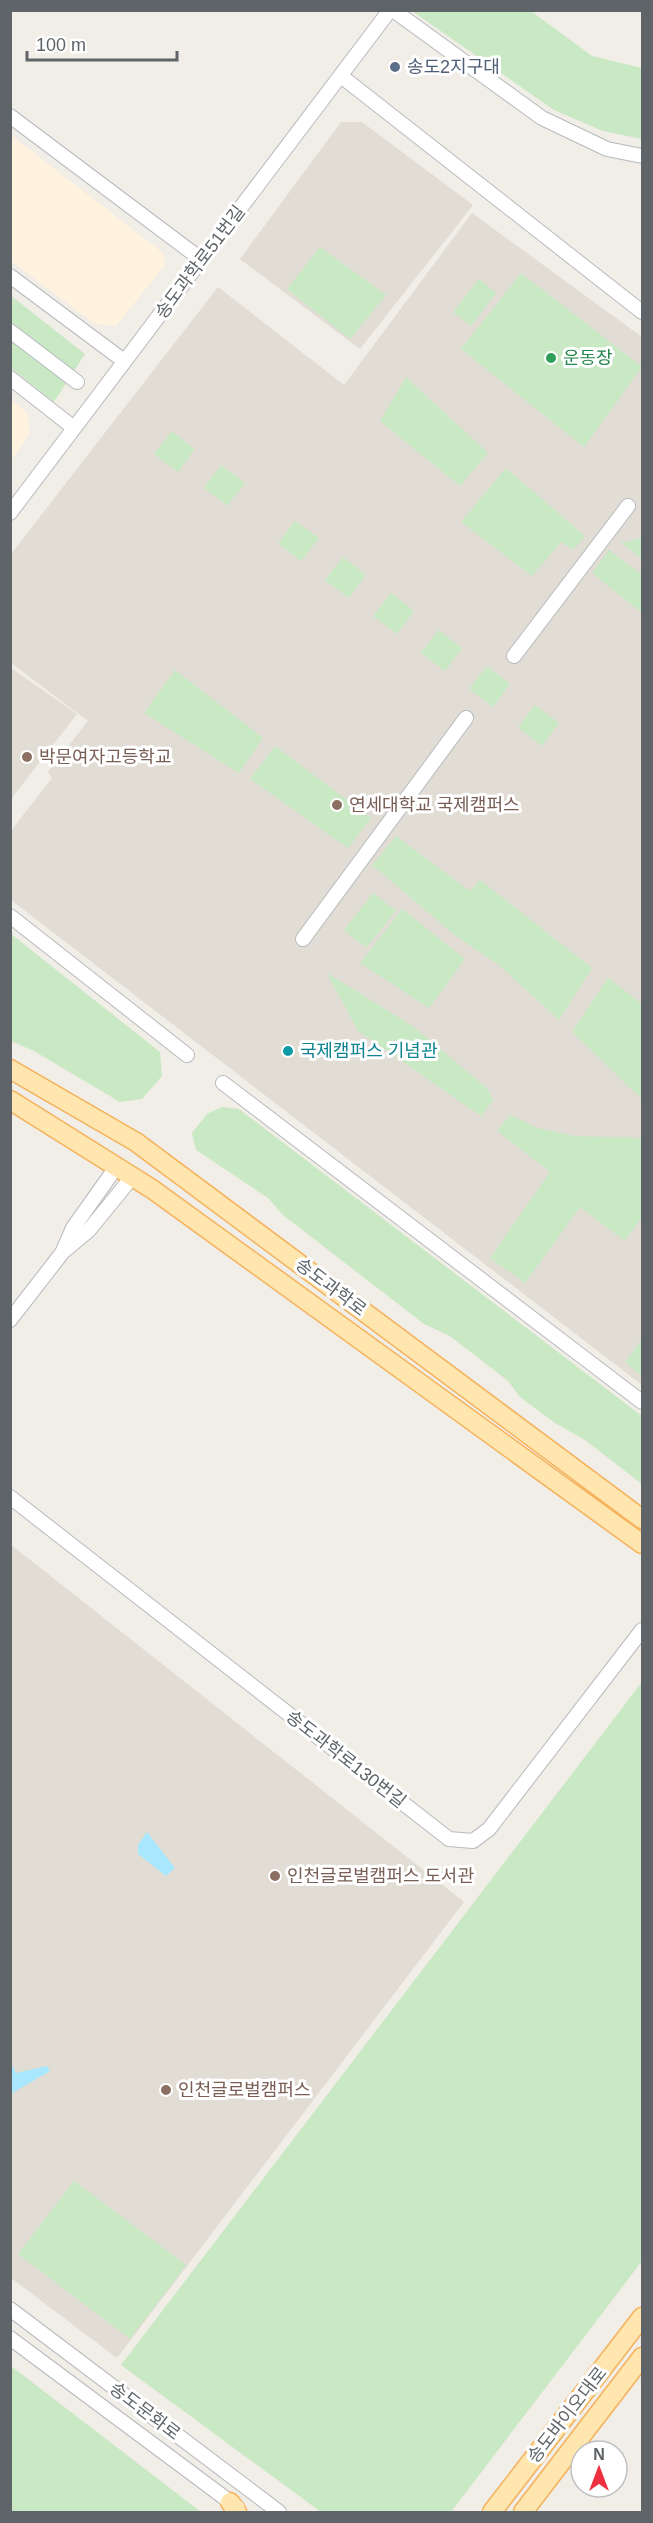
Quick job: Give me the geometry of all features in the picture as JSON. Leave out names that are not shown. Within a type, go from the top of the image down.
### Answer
[{"type":"main road","name":"송도과학로","points":[[10,1069],[136,1142],[642,1519]]},
{"type":"main road","name":"송도과학로","points":[[10,1100],[133,1176],[642,1544]]},
{"type":"main road","name":"송도바이오대로","points":[[492,2512],[642,2317]]},
{"type":"main road","name":"송도바이오대로","points":[[523,2512],[642,2357]]},
{"type":"main road","points":[[479,2512],[527,2452],[553,2433]]},
{"type":"street","name":"송도과학로51번길","points":[[10,513],[391,10],[542,118],[608,149],[642,156]]},
{"type":"street","points":[[340,76],[642,312]]},
{"type":"street","points":[[10,116],[202,260]]},
{"type":"street","points":[[10,276],[124,361]]},
{"type":"street","points":[[10,331],[77,382]]},
{"type":"street","points":[[10,378],[74,428]]},
{"type":"street","points":[[514,656],[628,506]]},
{"type":"street","points":[[303,939],[466,718]]},
{"type":"street","points":[[10,916],[187,1055]]},
{"type":"street","points":[[224,1083],[642,1402]]},
{"type":"street","points":[[62,1253],[73,1228],[117,1166]]},
{"type":"street","points":[[10,1320],[62,1253],[89,1230],[133,1176]]},
{"type":"street","name":"송도과학로130번길","points":[[10,1497],[449,1839],[473,1840],[489,1829],[642,1630]]},
{"type":"street","name":"송도문화로","points":[[10,2308],[279,2512]]},
{"type":"street","name":"송도문화로","points":[[10,2338],[237,2509]]},
{"type":"shaded area","points":[[341,122],[362,122],[473,205],[360,349],[240,259]]},
{"type":"shaded area","points":[[11,135],[163,253],[165,265],[116,326],[95,324],[11,261]]},
{"type":"shaded area","name":"연세대학교 국제캠퍼스","points":[[472,213],[642,337],[642,1385],[11,900],[10,832],[52,778],[48,772],[88,721],[11,663],[11,554],[218,287],[344,385]]},
{"type":"shaded area","points":[[11,399],[27,412],[30,432],[11,462]]},
{"type":"shaded area","name":"박문여자고등학교","points":[[11,668],[77,714],[11,799]]},
{"type":"shaded area","name":"인천글로벌캠퍼스","points":[[10,1544],[464,1902],[117,2358],[11,2278]]},
{"type":"green space","points":[[412,11],[531,11],[592,56],[642,68],[642,139],[603,131],[554,110]]},
{"type":"green space","points":[[320,247],[386,295],[350,339],[287,289]]},
{"type":"green space","name":"운동장","points":[[521,273],[642,367],[584,447],[461,349]]},
{"type":"green space","points":[[479,279],[496,293],[471,326],[453,312]]},
{"type":"green space","points":[[10,295],[85,354],[54,402],[11,368]]},
{"type":"green space","points":[[406,377],[488,453],[460,486],[380,421]]},
{"type":"green space","points":[[172,431],[195,449],[178,472],[154,454]]},
{"type":"green space","points":[[221,465],[245,483],[227,506],[204,488]]},
{"type":"green space","points":[[506,468],[585,536],[573,550],[561,542],[532,576],[461,522]]},
{"type":"green space","points":[[295,521],[319,538],[301,561],[278,544]]},
{"type":"green space","points":[[642,538],[642,559],[621,543]]},
{"type":"green space","points":[[609,550],[642,575],[642,613],[592,573]]},
{"type":"green space","points":[[343,557],[366,575],[349,598],[325,580]]},
{"type":"green space","points":[[391,593],[414,611],[397,634],[373,616]]},
{"type":"green space","points":[[438,630],[462,648],[445,671],[421,653]]},
{"type":"green space","points":[[487,666],[510,684],[493,707],[469,689]]},
{"type":"green space","points":[[175,670],[263,738],[239,773],[144,713]]},
{"type":"green space","points":[[535,705],[559,723],[542,746],[518,728]]},
{"type":"green space","points":[[275,746],[371,818],[348,848],[250,779]]},
{"type":"green space","points":[[396,836],[470,891],[480,880],[592,968],[559,1020],[499,965],[456,936],[372,865]]},
{"type":"green space","points":[[373,893],[396,911],[366,948],[344,930]]},
{"type":"green space","points":[[402,909],[465,959],[429,1008],[360,963]]},
{"type":"green space","points":[[11,934],[160,1052],[162,1076],[142,1099],[120,1102],[34,1051],[11,1041]]},
{"type":"green space","points":[[327,973],[414,1027],[487,1088],[493,1100],[481,1116],[358,1031]]},
{"type":"green space","points":[[608,978],[642,1004],[642,1099],[572,1032]]},
{"type":"green space","points":[[222,1107],[239,1109],[642,1416],[642,1484],[585,1440],[555,1423],[520,1397],[508,1381],[450,1336],[424,1324],[283,1215],[268,1198],[196,1150],[192,1133],[207,1114]]},
{"type":"green space","points":[[510,1115],[538,1128],[574,1136],[642,1138],[642,1217],[625,1241],[580,1207],[525,1283],[490,1258],[550,1172],[497,1131]]},
{"type":"green space","points":[[642,1339],[642,1376],[625,1362]]},
{"type":"green space","points":[[642,1682],[642,2261],[451,2512],[321,2512],[121,2365]]},
{"type":"green space","points":[[74,2181],[186,2265],[130,2339],[18,2254]]},
{"type":"green space","points":[[11,2366],[201,2512],[11,2512]]},
{"type":"water","points":[[147,1832],[175,1868],[166,1876],[138,1854],[138,1845]]},
{"type":"water","points":[[11,2063],[16,2073],[47,2066],[50,2071],[12,2093]]},
{"type":"place","name":"송도2지구대","points":[[395,67]]},
{"type":"place","name":"운동장","points":[[551,358]]},
{"type":"place","name":"박문여자고등학교","points":[[27,757]]},
{"type":"place","name":"연세대학교 국제캠퍼스","points":[[337,805]]},
{"type":"place","name":"국제캠퍼스 기념관","points":[[288,1051]]},
{"type":"place","name":"인천글로벌캠퍼스 도서관","points":[[275,1876]]},
{"type":"place","name":"인천글로벌캠퍼스","points":[[166,2090]]}]
